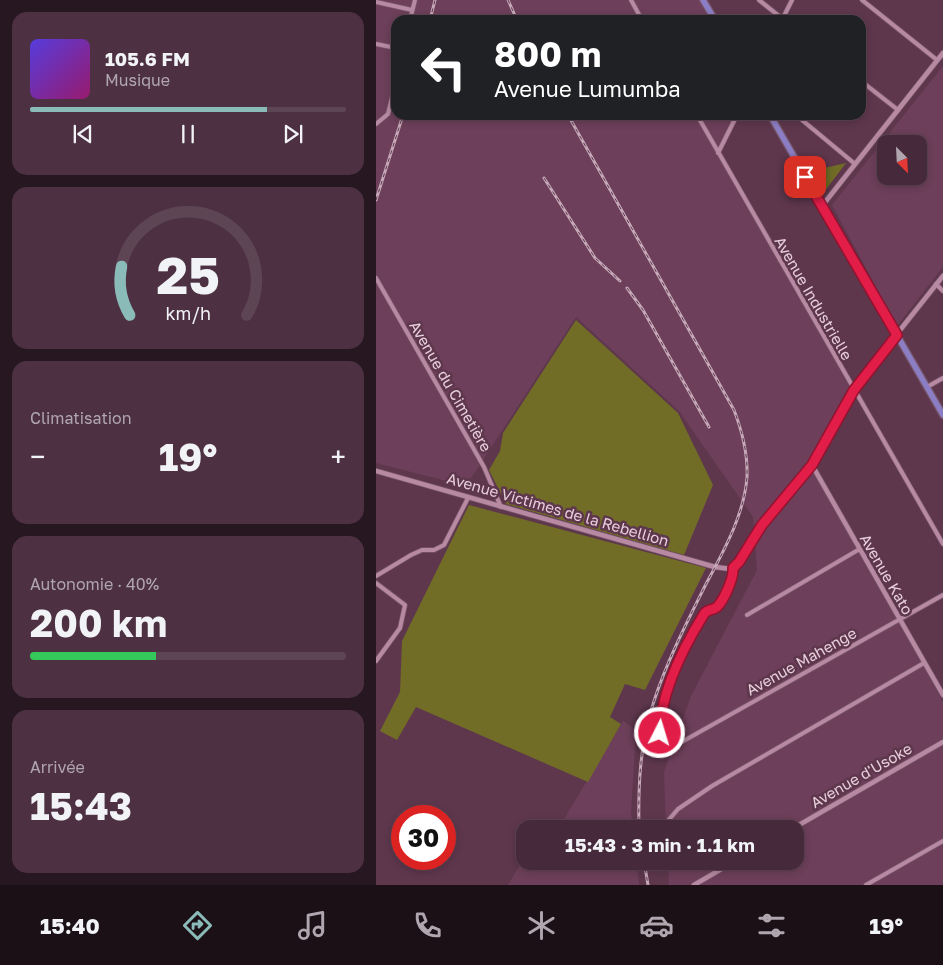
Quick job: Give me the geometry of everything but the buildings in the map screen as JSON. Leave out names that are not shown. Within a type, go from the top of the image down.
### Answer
[{"type":"highway","points":[[703,0],[712,15]]},
{"type":"highway","points":[[773,120],[943,415]]},
{"type":"street","points":[[411,15],[415,0]]},
{"type":"street","points":[[631,0],[639,15]]},
{"type":"street","points":[[759,0],[777,15]]},
{"type":"street","points":[[785,15],[792,0]]},
{"type":"street","points":[[862,0],[938,60]]},
{"type":"street","points":[[376,2],[412,10]]},
{"type":"street","points":[[376,44],[391,47]]},
{"type":"street","points":[[822,206],[943,53]]},
{"type":"street","points":[[866,85],[898,110]]},
{"type":"street","points":[[376,124],[387,116],[391,100]]},
{"type":"street","name":"Avenue Industrielle","points":[[700,120],[943,544]]},
{"type":"street","points":[[718,153],[734,120]]},
{"type":"street","points":[[802,120],[855,164]]},
{"type":"street","points":[[733,568],[739,562],[762,525],[812,465],[854,390],[943,276]]},
{"type":"street","name":"Avenue du Cimetière","points":[[376,278],[484,468],[501,507]]},
{"type":"street","points":[[936,284],[943,291]]},
{"type":"street","points":[[927,387],[943,378]]},
{"type":"street","name":"Avenue Kato","points":[[812,465],[858,550],[943,695]]},
{"type":"street","name":"Avenue Victimes de la Rebellion","points":[[376,471],[715,567],[733,568]]},
{"type":"street","points":[[376,576],[411,555],[422,550],[438,549],[444,545],[468,498]]},
{"type":"street","points":[[748,615],[858,550]]},
{"type":"street","name":"Avenue Mahenge","points":[[733,568],[733,579],[717,606],[706,611],[685,650],[665,698],[660,716],[660,739],[666,747],[671,748],[943,595]]},
{"type":"street","points":[[376,583],[405,605],[400,628],[376,661]]},
{"type":"street","points":[[669,820],[678,809],[712,786],[924,662]]},
{"type":"street","name":"Avenue d'Usoke","points":[[804,822],[943,742]]},
{"type":"street","points":[[866,885],[943,841]]},
{"type":"street","points":[[694,885],[720,870]]},
{"type":"shaded area","points":[[376,0],[700,0],[709,15],[391,15],[391,120],[734,120],[719,152],[852,381],[809,461],[943,702],[943,885],[669,885],[668,870],[804,870],[804,820],[666,820],[664,772],[691,696],[757,570],[753,517],[679,411],[576,317],[466,486],[376,463]]},
{"type":"shaded area","points":[[943,66],[943,267],[897,326],[832,205],[877,149],[877,185],[927,185],[927,135],[888,135]]},
{"type":"shaded area","points":[[846,163],[824,192],[821,191],[811,171]]},
{"type":"shaded area","points":[[576,320],[678,413],[713,485],[684,555],[506,504],[489,470],[500,451],[503,433]]},
{"type":"shaded area","points":[[469,505],[706,568],[645,690],[625,684],[610,717],[621,724],[588,782],[416,707],[397,740],[380,731],[400,692],[402,641]]},
{"type":"shaded area","points":[[623,721],[636,730],[632,820],[563,820]]},
{"type":"shaded area","points":[[517,870],[638,870],[639,885],[508,885]]},
{"type":"railway","points":[[431,15],[435,0]]},
{"type":"railway","points":[[508,0],[515,15]]},
{"type":"railway","points":[[376,200],[401,120]]},
{"type":"railway","points":[[571,120],[734,410],[742,434],[747,459],[745,491],[737,520],[671,657],[649,716],[641,764],[639,820]]},
{"type":"railway","points":[[544,178],[595,258],[620,281]]},
{"type":"railway","points":[[627,288],[643,310],[709,427]]},
{"type":"railway","points":[[646,870],[648,885]]},
{"type":"route","points":[[660,733],[660,716],[665,698],[675,672],[700,621],[707,610],[717,606],[733,579],[733,568],[739,562],[768,517],[812,465],[858,383],[897,335],[805,177]]}]
